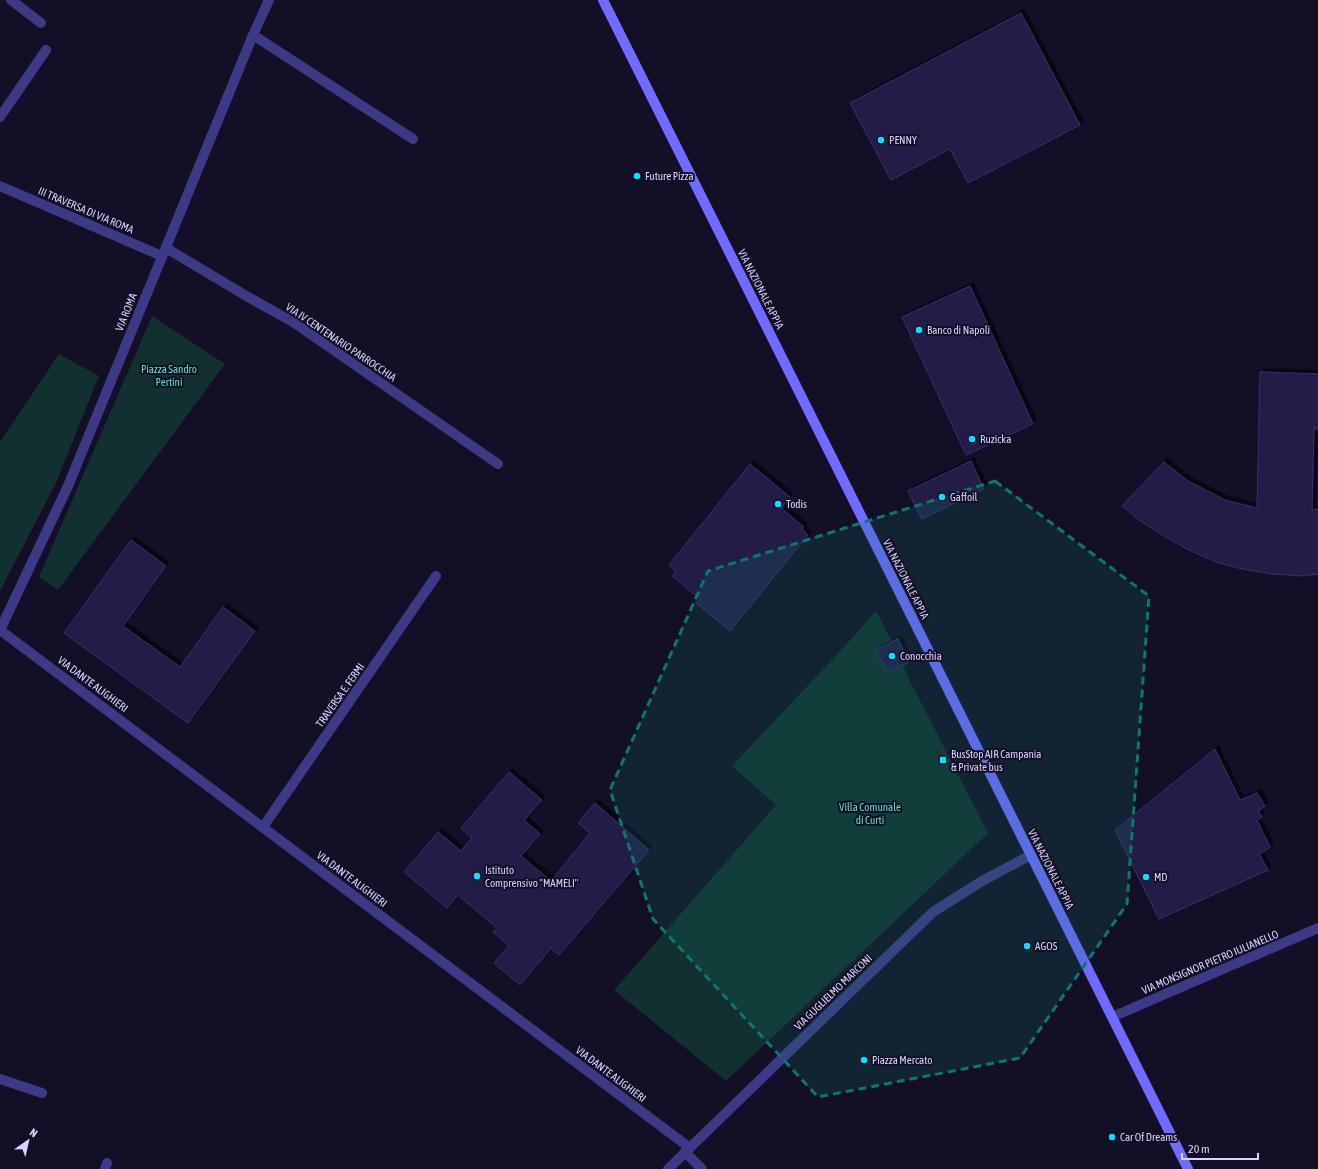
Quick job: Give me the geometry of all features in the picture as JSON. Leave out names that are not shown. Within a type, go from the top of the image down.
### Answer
[{"type":"main road","name":"VIA NAZIONALE APPIA","points":[[603,0],[1188,1169]]},
{"type":"street","points":[[11,0],[41,23]]},
{"type":"street","name":"VIA ROMA","points":[[0,630],[68,486],[253,35],[269,0]]},
{"type":"street","points":[[253,35],[413,139]]},
{"type":"street","points":[[0,117],[46,50]]},
{"type":"street","name":"III TRAVERSA DI VIA ROMA","points":[[0,186],[164,252]]},
{"type":"street","name":"VIA IV CENTENARIO PARROCCHIA","points":[[164,252],[293,322],[498,464]]},
{"type":"street","name":"TRAVERSA E. FERMI","points":[[263,827],[436,576]]},
{"type":"street","name":"VIA DANTE ALIGHIERI","points":[[0,630],[263,827],[687,1150],[702,1169]]},
{"type":"street","name":"VIA GUGLIELMO MARCONI","points":[[668,1169],[933,912],[982,881],[1031,855]]},
{"type":"street","name":"VIA MONSIGNOR PIETRO IULIANELLO","points":[[1112,1017],[1318,928]]},
{"type":"street","points":[[0,1079],[42,1093]]},
{"type":"highlighted area","points":[[995,481],[1149,596],[1127,904],[1020,1058],[818,1097],[653,919],[610,790],[708,571]]},
{"type":"green space","name":"Piazza Sandro Pertini","points":[[152,316],[225,364],[58,590],[39,577]]},
{"type":"green space","points":[[59,354],[99,376],[56,483],[0,591],[0,442]]},
{"type":"green space","name":"Villa Comunale di Curti","points":[[876,611],[892,642],[898,639],[909,662],[903,665],[908,677],[988,833],[726,1081],[614,990],[776,805],[732,766]]},
{"type":"building","points":[[1021,13],[1080,125],[968,183],[950,149],[891,180],[850,103]]},
{"type":"building","points":[[970,286],[1033,424],[966,455],[902,317]]},
{"type":"building","points":[[1260,372],[1318,374],[1318,429],[1314,429],[1312,510],[1318,509],[1318,574],[1302,576],[1273,574],[1242,569],[1216,562],[1187,549],[1159,533],[1139,520],[1122,506],[1164,462],[1188,481],[1225,500],[1257,508]]},
{"type":"building","points":[[971,461],[984,489],[922,519],[908,491]]},
{"type":"building","points":[[750,464],[790,497],[781,508],[804,527],[802,529],[808,535],[730,631],[696,603],[700,599],[672,576],[676,571],[669,565]]},
{"type":"building","points":[[131,540],[166,566],[123,626],[180,667],[223,607],[255,631],[188,723],[64,633]]},
{"type":"building","name":"Conocchia","points":[[898,639],[909,662],[887,673],[876,650]]},
{"type":"building","points":[[1215,749],[1240,800],[1257,793],[1265,806],[1258,811],[1262,817],[1257,820],[1270,847],[1259,854],[1268,870],[1159,919],[1115,830]]},
{"type":"building","name":"Istituto Comprensivo \"MAMELI\"","points":[[509,772],[542,800],[524,820],[540,834],[521,856],[551,881],[590,833],[578,823],[595,803],[649,850],[559,955],[551,948],[520,985],[494,963],[509,946],[493,932],[497,928],[458,895],[447,908],[404,872],[438,832],[461,851],[472,838],[461,828]]},
{"type":"place","name":"PENNY","points":[[881,140]]},
{"type":"place","name":"Future Pizza","points":[[637,176]]},
{"type":"place","name":"Banco di Napoli","points":[[919,330]]},
{"type":"place","name":"Ruzicka","points":[[972,439]]},
{"type":"place","name":"Gaffoil","points":[[942,497]]},
{"type":"place","name":"Todis","points":[[778,504]]},
{"type":"place","name":"Conocchia","points":[[892,656]]},
{"type":"place","name":"BusStop AIR Campania & Private bus","points":[[943,760]]},
{"type":"place","name":"Istituto Comprensivo \"MAMELI\"","points":[[477,876]]},
{"type":"place","name":"MD","points":[[1146,877]]},
{"type":"place","name":"AGOS","points":[[1027,946]]},
{"type":"place","name":"Piazza Mercato","points":[[864,1060]]},
{"type":"place","name":"Car Of Dreams","points":[[1112,1137]]}]
